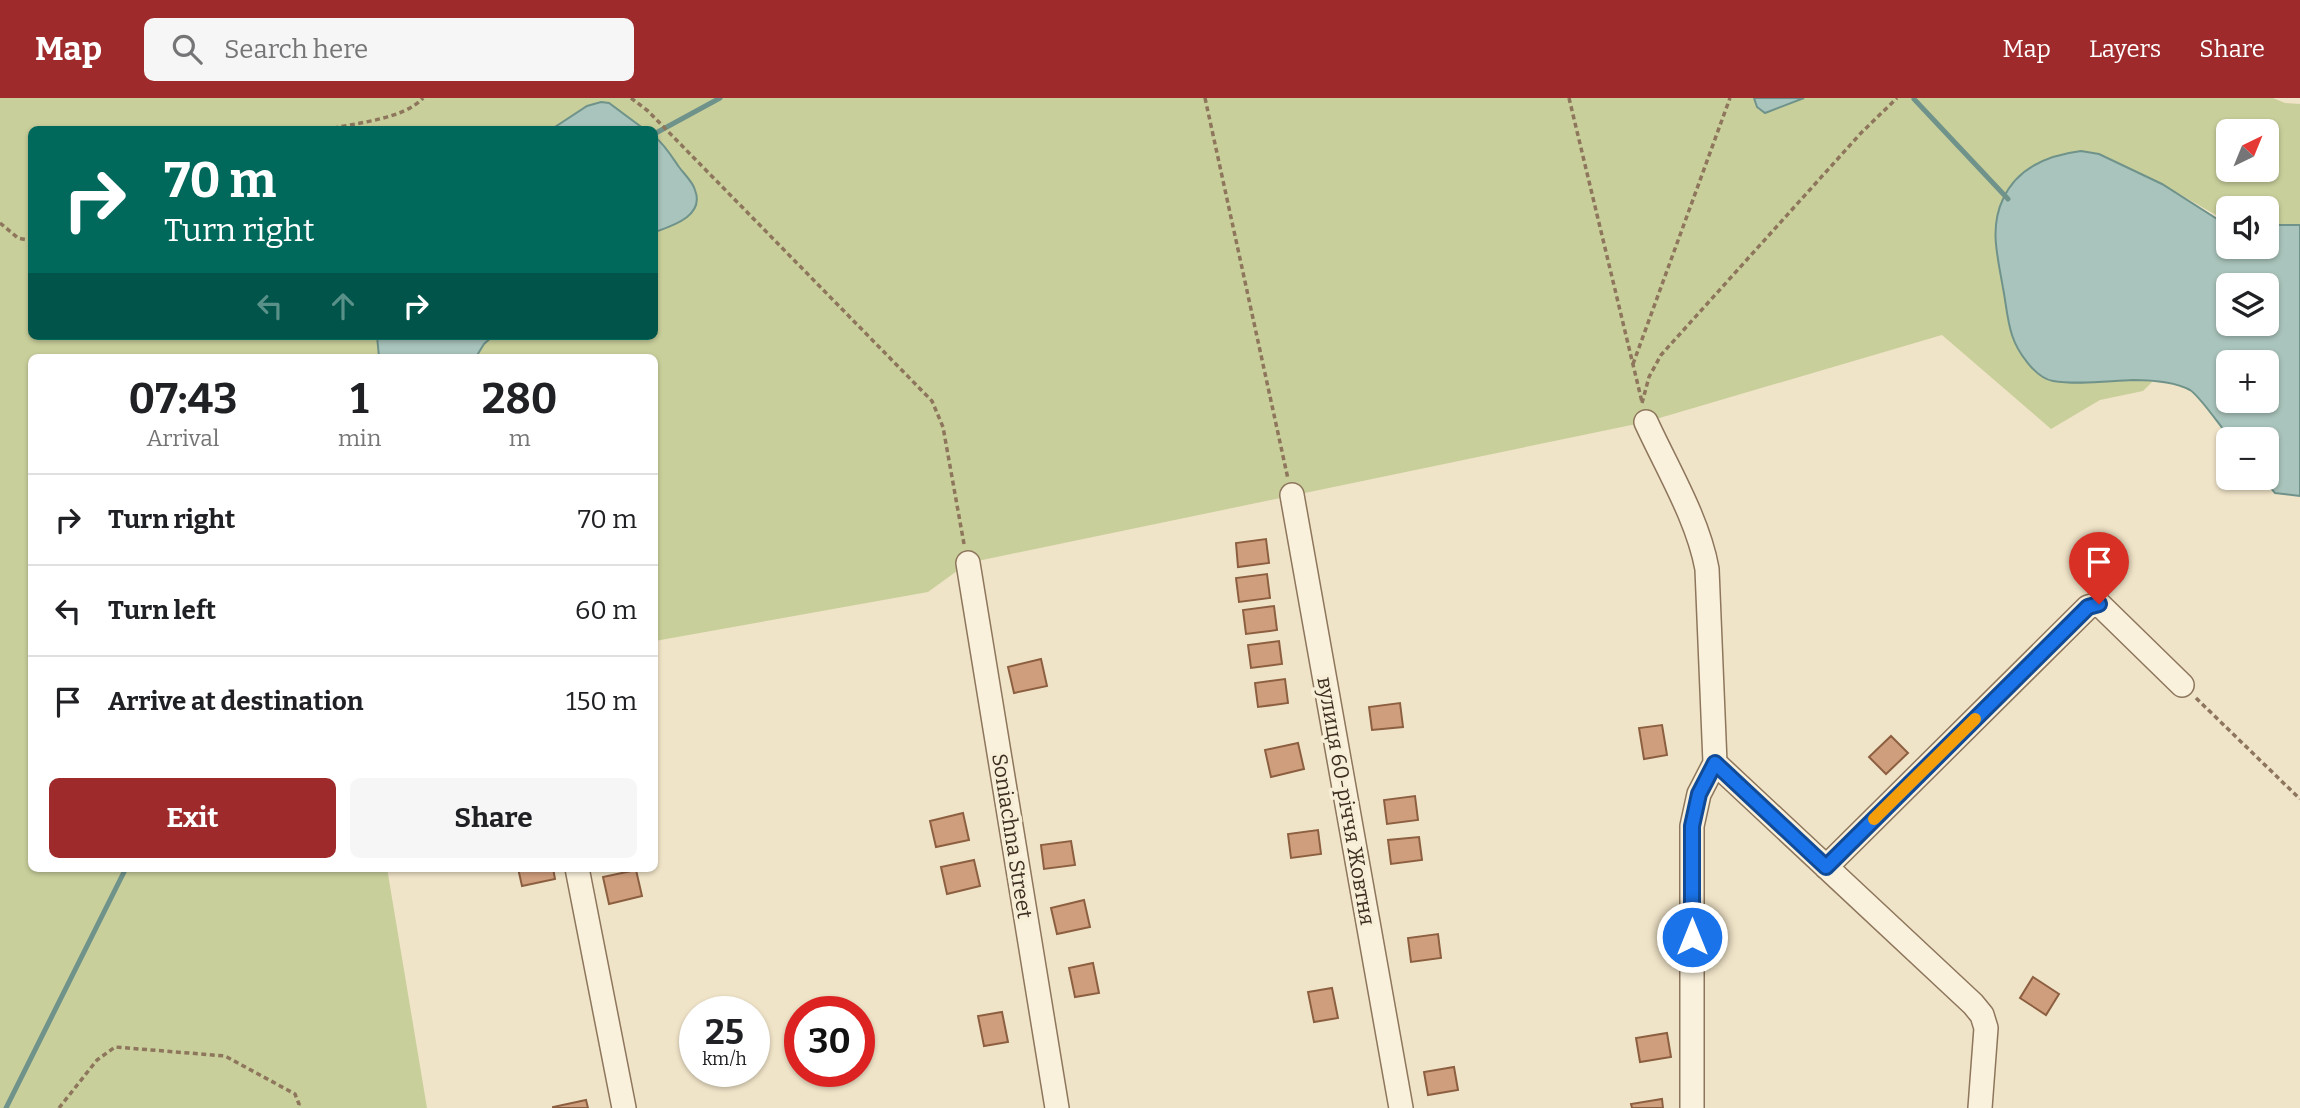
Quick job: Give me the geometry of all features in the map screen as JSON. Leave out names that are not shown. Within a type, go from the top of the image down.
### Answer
[{"type":"street","points":[[1644,412],[1691,519],[1704,552],[1707,569],[1715,763],[1699,794],[1692,826],[1692,1108]]},
{"type":"street","name":"вулиця 60-річчя Жовтня","points":[[1292,495],[1401,1108]]},
{"type":"street","name":"Soniachna Street","points":[[968,563],[1057,1108]]},
{"type":"street","points":[[1826,867],[2088,607],[2099,604],[2182,685]]},
{"type":"street","points":[[1715,763],[1982,1015],[1986,1028],[1980,1108]]},
{"type":"street","points":[[578,872],[624,1108]]},
{"type":"path","points":[[343,126],[402,113],[423,98]]},
{"type":"path","points":[[631,98],[648,111],[932,401],[943,427],[968,563]]},
{"type":"path","points":[[1205,98],[1292,495]]},
{"type":"path","points":[[1569,98],[1644,412]]},
{"type":"path","points":[[1633,366],[1730,98]]},
{"type":"path","points":[[1644,412],[1649,377],[1661,355],[1861,133],[1897,98]]},
{"type":"path","points":[[0,223],[18,238],[28,240]]},
{"type":"path","points":[[2182,685],[2300,799]]},
{"type":"path","points":[[59,1108],[97,1060],[115,1047],[225,1056],[295,1094],[298,1108]]},
{"type":"green space","points":[[0,98],[1754,98],[1765,113],[1804,98],[2273,98],[2285,103],[2300,104],[2300,225],[2279,225],[2279,196],[2216,196],[2216,215],[2162,184],[2099,154],[2004,196],[1995,224],[2012,336],[2034,370],[2095,381],[2154,380],[2143,391],[2100,400],[2051,429],[1942,335],[1646,422],[968,563],[928,592],[658,640],[658,354],[28,354],[28,872],[388,872],[427,1108],[0,1108]]},
{"type":"water","points":[[1754,98],[1804,98],[1765,113],[1757,107]]},
{"type":"water","points":[[609,103],[640,126],[557,126],[587,106]]},
{"type":"water","points":[[658,140],[694,187],[697,199],[691,213],[670,227],[658,231]]},
{"type":"water","points":[[2081,151],[2099,154],[2162,184],[2216,218],[2216,259],[2279,259],[2279,225],[2300,225],[2300,496],[2275,493],[2273,490],[2279,490],[2279,427],[2222,427],[2194,393],[2170,383],[2147,380],[2082,383],[2053,381],[2040,375],[2022,356],[2010,329],[1996,243],[1996,221],[2003,199],[2017,179],[2035,165],[2057,156]]},
{"type":"water","points":[[377,340],[488,340],[478,354],[379,354]]},
{"type":"building","points":[[1266,539],[1269,563],[1238,567],[1236,543]]},
{"type":"building","points":[[1267,574],[1270,598],[1239,602],[1236,578]]},
{"type":"building","points":[[1274,606],[1277,630],[1246,634],[1243,610]]},
{"type":"building","points":[[1279,641],[1282,664],[1251,668],[1248,645]]},
{"type":"building","points":[[1041,659],[1047,686],[1014,693],[1008,667]]},
{"type":"building","points":[[1285,679],[1288,703],[1258,707],[1255,683]]},
{"type":"building","points":[[1400,703],[1403,727],[1372,730],[1369,707]]},
{"type":"building","points":[[1662,725],[1667,755],[1644,759],[1639,728]]},
{"type":"building","points":[[1891,736],[1908,753],[1886,774],[1869,757]]},
{"type":"building","points":[[1298,743],[1304,769],[1271,777],[1265,750]]},
{"type":"building","points":[[1415,796],[1418,820],[1387,824],[1384,800]]},
{"type":"building","points":[[963,813],[969,840],[936,847],[930,821]]},
{"type":"building","points":[[1318,830],[1321,854],[1291,858],[1288,834]]},
{"type":"building","points":[[1419,837],[1422,860],[1391,864],[1388,840]]},
{"type":"building","points":[[1071,841],[1075,865],[1044,869],[1041,845]]},
{"type":"building","points":[[974,860],[980,886],[947,894],[941,867]]},
{"type":"building","points":[[519,872],[554,872],[555,879],[522,886]]},
{"type":"building","points":[[636,872],[642,896],[609,904],[603,877]]},
{"type":"building","points":[[1084,900],[1090,927],[1057,934],[1051,908]]},
{"type":"building","points":[[1438,934],[1441,958],[1411,962],[1408,938]]},
{"type":"building","points":[[1093,963],[1099,993],[1075,997],[1069,968]]},
{"type":"building","points":[[2033,977],[2059,994],[2046,1015],[2020,998]]},
{"type":"building","points":[[1332,988],[1338,1018],[1314,1022],[1308,992]]},
{"type":"building","points":[[1002,1012],[1008,1042],[984,1046],[978,1016]]},
{"type":"building","points":[[1667,1033],[1671,1057],[1640,1062],[1636,1038]]},
{"type":"building","points":[[1454,1067],[1458,1090],[1428,1095],[1424,1072]]},
{"type":"building","points":[[1662,1099],[1663,1108],[1632,1108],[1631,1104]]},
{"type":"building","points":[[586,1100],[588,1108],[553,1108],[553,1107]]},
{"type":"waterway","points":[[658,132],[720,98]]},
{"type":"waterway","points":[[1914,99],[2008,199]]},
{"type":"waterway","points":[[6,1108],[124,872]]},
{"type":"slow traffic","points":[[1874,819],[1975,719]]},
{"type":"route","points":[[1692,937],[1692,826],[1699,794],[1715,763],[1826,867],[2088,607],[2099,604]]}]
